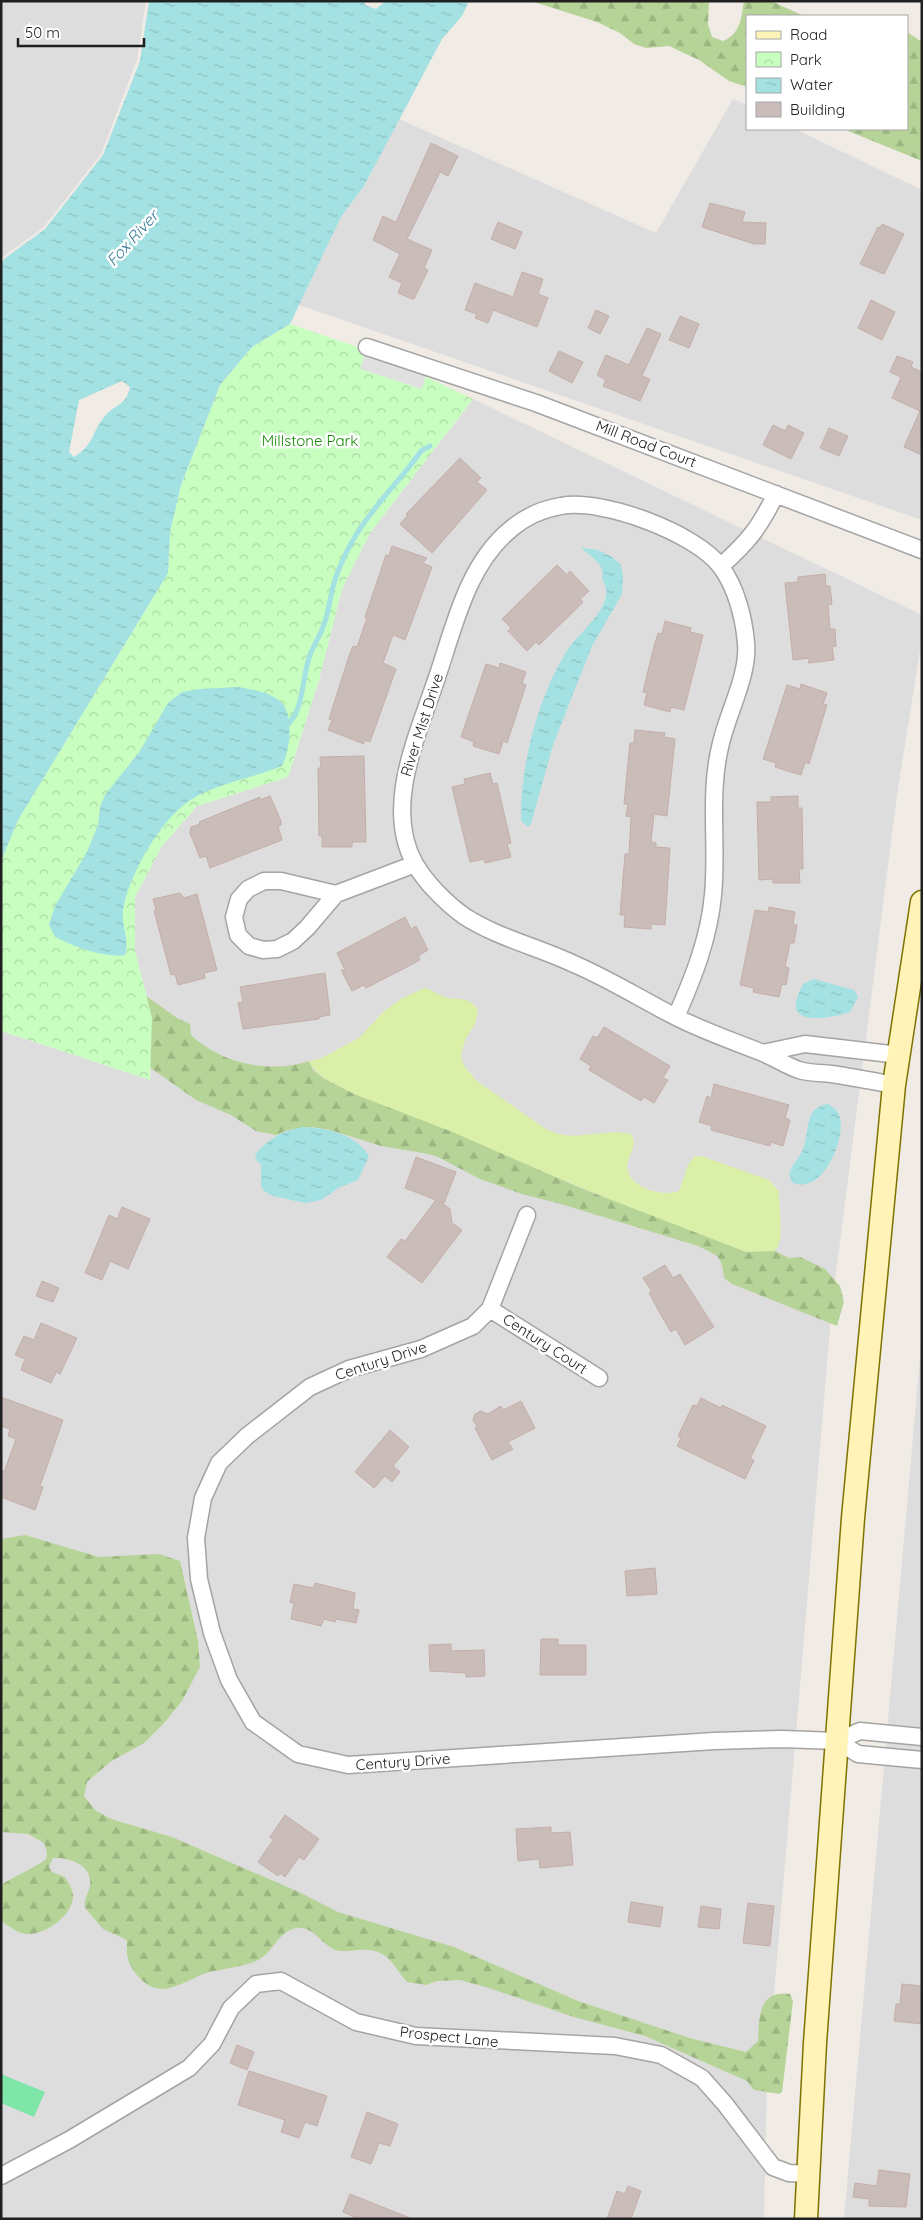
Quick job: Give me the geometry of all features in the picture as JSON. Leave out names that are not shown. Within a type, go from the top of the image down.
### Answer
[{"type":"main road","points":[[806,2219],[815,2043],[853,1518],[894,1085],[922,902]]},
{"type":"street","name":"Mill Road Court","points":[[367,347],[536,403],[922,550]]},
{"type":"street","points":[[721,566],[744,545],[760,525],[776,494]]},
{"type":"street","name":"River Mist Drive","points":[[676,1017],[708,936],[714,892],[714,791],[720,744],[739,690],[747,646],[738,600],[721,566],[690,540],[651,522],[612,510],[565,505],[535,513],[512,528],[490,549],[470,583],[412,748],[404,781],[402,810],[407,843],[415,864],[435,890],[462,914],[500,935],[576,965],[676,1017],[723,1040],[763,1053],[799,1070],[894,1085]]},
{"type":"street","points":[[336,894],[281,881],[264,881],[248,888],[239,899],[234,917],[238,935],[249,946],[263,950],[277,949],[294,941],[336,894],[415,864]]},
{"type":"street","points":[[763,1053],[805,1044],[898,1055]]},
{"type":"street","name":"Century Drive","points":[[527,1215],[490,1309],[473,1326],[421,1349],[350,1369],[310,1387],[247,1436],[219,1463],[203,1498],[200,1514],[196,1538],[199,1579],[212,1633],[226,1670],[253,1722],[298,1754],[348,1765],[714,1741],[782,1739],[837,1741],[860,1731],[922,1737]]},
{"type":"street","name":"Century Court","points":[[490,1309],[598,1378]]},
{"type":"street","name":"Century Drive","points":[[837,1741],[858,1754],[922,1760]]},
{"type":"street","name":"Prospect Lane","points":[[1,2176],[14,2171],[69,2140],[189,2068],[212,2044],[231,2008],[256,1984],[281,1981],[356,2022],[416,2036],[615,2046],[661,2055],[702,2078],[725,2104],[772,2167],[789,2173],[808,2174]]},
{"type":"shaded area","points":[[1,1],[146,1],[137,60],[101,154],[43,228],[1,258]]},
{"type":"shaded area","points":[[733,99],[746,105],[746,130],[797,130],[922,190],[922,520],[299,305],[341,217],[364,186],[399,119],[656,233]]},
{"type":"shaded area","points":[[365,354],[426,375],[422,389],[360,369]]},
{"type":"shaded area","points":[[473,399],[922,615],[922,638],[897,795],[832,1305],[767,2078],[764,2219],[1,2219],[1,1031],[150,1080],[152,1018],[135,951],[135,897],[162,846],[197,806],[288,777],[319,680],[342,589],[370,533]]},
{"type":"shaded area","points":[[922,1335],[922,2219],[844,2219]]},
{"type":"green space","points":[[531,1],[709,1],[708,24],[712,37],[723,41],[737,30],[744,1],[771,1],[802,15],[746,15],[746,87],[729,81],[699,60],[669,46],[646,48],[634,44],[620,33],[597,22]]},
{"type":"green space","points":[[908,33],[922,42],[922,161],[845,130],[908,130]]},
{"type":"green space","name":"Millstone Park","points":[[290,324],[375,353],[473,399],[370,533],[342,589],[319,680],[288,777],[197,806],[162,846],[135,897],[135,951],[152,1018],[150,1080],[1,1031],[1,861],[18,820],[168,573],[170,532],[181,485],[220,385],[252,347]]},
{"type":"green space","points":[[1,912],[142,993],[177,1018],[190,1024],[191,1035],[217,1053],[247,1064],[262,1066],[294,1065],[309,1061],[313,1070],[323,1078],[354,1094],[455,1133],[578,1187],[746,1252],[775,1251],[789,1258],[800,1257],[825,1269],[840,1286],[844,1302],[837,1326],[732,1284],[724,1278],[722,1265],[718,1257],[698,1246],[522,1194],[480,1179],[436,1156],[381,1146],[330,1130],[312,1127],[288,1130],[276,1135],[256,1131],[231,1115],[196,1100],[138,1059]]},
{"type":"green space","points":[[424,988],[447,998],[466,1000],[478,1010],[476,1022],[465,1040],[461,1056],[464,1066],[477,1081],[546,1129],[558,1134],[573,1136],[615,1132],[631,1134],[634,1143],[627,1166],[628,1171],[636,1183],[642,1187],[665,1193],[679,1191],[688,1165],[695,1156],[704,1157],[769,1180],[779,1191],[781,1229],[777,1248],[771,1252],[750,1252],[725,1246],[696,1235],[354,1094],[328,1081],[313,1067],[309,1061],[322,1058],[360,1037],[382,1013],[401,999]]},
{"type":"green space","points":[[25,1535],[99,1557],[159,1554],[180,1561],[198,1641],[200,1667],[182,1701],[164,1723],[144,1743],[110,1762],[87,1782],[84,1796],[95,1810],[111,1819],[172,1837],[299,1892],[338,1912],[454,1947],[578,2001],[693,2039],[746,2052],[758,2041],[760,2015],[766,2001],[772,1996],[790,1994],[793,2001],[782,2092],[779,2094],[754,2090],[747,2081],[645,2036],[574,2017],[489,1988],[460,1980],[437,1981],[426,1985],[407,1982],[382,1954],[367,1950],[335,1950],[310,1931],[301,1928],[294,1928],[288,1931],[260,1959],[209,1972],[173,1987],[157,1989],[146,1984],[133,1970],[127,1957],[127,1940],[103,1929],[85,1908],[90,1885],[88,1872],[79,1864],[66,1859],[53,1858],[49,1867],[52,1872],[65,1877],[73,1895],[72,1903],[62,1918],[47,1929],[29,1934],[21,1933],[1,1921],[1,1885],[44,1861],[47,1855],[44,1843],[28,1834],[1,1832],[1,1539]]},
{"type":"green space","points":[[1,2074],[45,2092],[34,2117],[1,2103]]},
{"type":"water","name":"Fox River","points":[[149,1],[364,1],[365,5],[376,9],[386,1],[469,1],[462,16],[442,39],[364,186],[341,217],[290,324],[252,347],[220,385],[181,485],[170,532],[168,573],[18,820],[1,861],[1,265],[4,259],[45,229],[103,155],[140,61]],"holes":[[[122,381],[130,387],[126,398],[104,417],[86,448],[74,457],[69,452],[79,400]]]},
{"type":"water","points":[[581,548],[598,550],[612,557],[621,565],[623,577],[622,594],[592,646],[553,745],[531,824],[528,827],[521,821],[521,800],[532,734],[546,692],[565,654],[595,618],[606,599],[602,569],[597,561]]},
{"type":"water","points":[[239,687],[270,695],[280,701],[285,707],[288,714],[290,732],[282,766],[199,795],[186,803],[161,829],[141,861],[127,895],[123,910],[127,944],[125,955],[98,953],[80,948],[55,937],[49,925],[55,906],[87,852],[98,825],[100,807],[105,795],[140,751],[168,703],[182,692]]},
{"type":"water","points":[[814,979],[854,990],[858,997],[850,1012],[822,1018],[801,1015],[796,1008],[797,997],[803,984]]},
{"type":"water","points":[[828,1104],[837,1111],[841,1125],[836,1150],[822,1173],[813,1181],[803,1185],[792,1182],[789,1174],[803,1149],[811,1115],[820,1106]]},
{"type":"water","points":[[302,1127],[331,1131],[357,1142],[369,1156],[358,1180],[340,1187],[321,1200],[305,1203],[273,1196],[264,1191],[261,1186],[261,1164],[257,1161],[255,1155],[276,1136]]},
{"type":"building","points":[[431,143],[458,156],[448,176],[440,172],[407,239],[432,250],[424,268],[428,270],[414,299],[412,299],[398,293],[402,283],[389,277],[400,254],[373,240],[383,216],[395,222],[397,220]]},
{"type":"building","points":[[710,203],[745,212],[742,222],[766,223],[765,244],[754,244],[702,227]]},
{"type":"building","points":[[498,222],[522,232],[515,249],[491,239]]},
{"type":"building","points":[[882,224],[904,234],[884,274],[860,264],[878,227],[880,228]]},
{"type":"building","points":[[522,272],[543,279],[538,294],[548,298],[537,327],[493,310],[488,323],[475,318],[477,314],[465,310],[475,283],[513,297]]},
{"type":"building","points":[[871,300],[895,312],[882,340],[858,328]]},
{"type":"building","points":[[596,310],[609,316],[600,334],[588,328]]},
{"type":"building","points":[[680,316],[699,324],[689,348],[669,340]]},
{"type":"building","points":[[647,328],[661,334],[642,376],[650,379],[640,401],[603,386],[606,380],[597,375],[606,355],[629,365]]},
{"type":"building","points":[[559,351],[583,362],[572,383],[549,371]]},
{"type":"building","points":[[897,356],[913,362],[911,367],[922,372],[922,455],[904,447],[920,411],[892,398],[901,377],[890,372]]},
{"type":"building","points":[[773,425],[785,431],[788,425],[804,433],[791,459],[763,445]]},
{"type":"building","points":[[829,428],[848,436],[839,456],[820,448]]},
{"type":"building","points":[[460,458],[481,478],[477,482],[487,490],[432,553],[400,524],[408,515],[406,514]]},
{"type":"building","points":[[392,546],[427,558],[423,563],[432,567],[405,640],[393,635],[383,663],[396,669],[370,742],[364,740],[364,744],[328,730],[332,720],[329,719],[349,656],[353,646],[357,647],[386,555],[389,556]]},
{"type":"building","points":[[557,565],[567,575],[570,571],[589,591],[580,599],[583,602],[539,645],[536,642],[527,651],[508,631],[511,628],[502,619]]},
{"type":"building","points":[[825,574],[826,586],[830,586],[832,604],[828,605],[830,629],[835,629],[836,646],[832,647],[834,660],[808,663],[810,658],[793,660],[785,583],[798,582],[798,577]]},
{"type":"building","points":[[665,621],[691,628],[690,632],[703,635],[684,710],[671,707],[670,712],[644,705],[647,693],[643,692],[658,633],[662,634]]},
{"type":"building","points":[[500,663],[526,672],[522,683],[526,685],[507,743],[503,741],[499,754],[473,746],[474,742],[461,737],[486,664],[499,668]]},
{"type":"building","points":[[801,684],[827,693],[823,704],[827,705],[809,764],[805,762],[801,775],[775,767],[776,763],[763,759],[787,685],[800,689]]},
{"type":"building","points":[[635,730],[665,733],[664,737],[675,739],[667,816],[654,814],[651,842],[656,843],[656,847],[670,848],[665,925],[651,924],[651,929],[624,927],[625,915],[620,915],[625,854],[629,854],[631,817],[626,816],[628,804],[624,804],[630,743],[634,743]]},
{"type":"building","points":[[364,756],[366,842],[352,842],[352,847],[322,847],[322,836],[319,836],[318,768],[321,768],[320,757]]},
{"type":"building","points":[[490,773],[493,784],[497,783],[511,843],[507,844],[511,857],[485,863],[484,859],[470,862],[452,787],[465,784],[464,779]]},
{"type":"building","points":[[270,796],[281,821],[281,825],[278,826],[282,840],[210,868],[206,856],[200,858],[190,833],[191,827],[260,797],[260,800]]},
{"type":"building","points":[[798,796],[798,808],[802,808],[803,869],[799,869],[800,883],[773,883],[773,879],[759,880],[757,802],[771,802],[771,797]]},
{"type":"building","points":[[180,893],[184,898],[197,894],[217,970],[204,973],[205,978],[178,985],[175,974],[171,975],[154,911],[156,910],[153,899]]},
{"type":"building","points":[[769,907],[795,912],[793,924],[797,925],[794,943],[790,943],[785,967],[789,968],[786,985],[782,984],[779,997],[753,992],[754,988],[740,985],[755,910],[768,912]]},
{"type":"building","points":[[405,917],[411,929],[416,926],[428,950],[418,956],[420,960],[366,988],[364,985],[352,991],[341,970],[345,970],[337,953]]},
{"type":"building","points":[[325,973],[330,1015],[319,1017],[319,1019],[243,1029],[238,1003],[243,1002],[240,987]]},
{"type":"building","points":[[604,1027],[670,1066],[663,1078],[668,1080],[654,1103],[644,1097],[641,1101],[589,1070],[591,1066],[580,1059],[593,1036],[597,1038]]},
{"type":"building","points":[[714,1084],[789,1105],[785,1118],[790,1120],[783,1146],[771,1142],[770,1146],[711,1130],[712,1126],[699,1122],[707,1096],[711,1098]]},
{"type":"building","points":[[416,1157],[456,1172],[444,1203],[441,1202],[450,1209],[452,1223],[462,1230],[422,1283],[387,1257],[401,1239],[405,1241],[436,1200],[405,1188]]},
{"type":"building","points":[[122,1207],[150,1219],[128,1269],[110,1261],[102,1280],[85,1273],[109,1215],[117,1219]]},
{"type":"building","points":[[665,1265],[673,1278],[680,1274],[714,1327],[685,1345],[676,1329],[671,1332],[649,1293],[652,1292],[643,1278]]},
{"type":"building","points":[[42,1281],[59,1288],[53,1302],[36,1296]]},
{"type":"building","points":[[41,1323],[77,1338],[60,1374],[56,1372],[51,1383],[21,1370],[25,1359],[15,1355],[24,1336],[34,1340]]},
{"type":"building","points":[[1,1397],[63,1420],[40,1486],[43,1487],[35,1510],[1,1497],[1,1471],[4,1472],[16,1439],[8,1436],[10,1429],[1,1426]]},
{"type":"building","points":[[701,1398],[721,1408],[722,1405],[766,1426],[750,1459],[754,1460],[745,1479],[677,1446],[681,1438],[678,1436],[693,1405],[697,1406]]},
{"type":"building","points":[[521,1401],[535,1428],[508,1442],[513,1449],[492,1460],[475,1428],[477,1426],[473,1420],[475,1414],[481,1411],[488,1414],[501,1406],[503,1410]]},
{"type":"building","points":[[390,1430],[409,1447],[393,1466],[400,1472],[392,1482],[385,1476],[374,1488],[355,1472]]},
{"type":"building","points":[[655,1568],[657,1594],[627,1596],[625,1571]]},
{"type":"building","points":[[315,1583],[355,1593],[353,1609],[359,1610],[356,1623],[336,1619],[335,1622],[324,1619],[321,1626],[291,1619],[294,1603],[290,1602],[294,1584],[313,1588]]},
{"type":"building","points":[[541,1639],[558,1639],[558,1645],[586,1645],[586,1675],[540,1675]]},
{"type":"building","points":[[451,1644],[451,1651],[484,1650],[485,1676],[466,1677],[466,1673],[430,1671],[429,1645]]},
{"type":"building","points":[[285,1815],[319,1839],[304,1860],[299,1857],[285,1877],[280,1873],[278,1876],[258,1862],[273,1840],[270,1837]]},
{"type":"building","points":[[551,1827],[551,1833],[570,1832],[573,1865],[540,1868],[539,1859],[518,1861],[516,1829]]},
{"type":"building","points":[[631,1902],[663,1907],[660,1927],[628,1922]]},
{"type":"building","points":[[748,1903],[774,1906],[770,1946],[743,1943]]},
{"type":"building","points":[[701,1906],[721,1909],[719,1929],[698,1927]]},
{"type":"building","points":[[902,1984],[922,1986],[922,2024],[894,2021],[896,2004],[900,2004]]},
{"type":"building","points":[[237,2045],[254,2052],[247,2070],[230,2063]]},
{"type":"building","points":[[249,2071],[327,2096],[317,2126],[305,2122],[299,2138],[281,2132],[285,2120],[238,2105]]},
{"type":"building","points":[[367,2112],[398,2124],[390,2146],[379,2143],[371,2164],[351,2157]]},
{"type":"building","points":[[879,2170],[910,2174],[906,2207],[869,2206],[869,2199],[853,2197],[855,2183],[877,2186]]},
{"type":"building","points":[[628,2186],[641,2191],[631,2219],[607,2219],[617,2191],[625,2194]]},
{"type":"building","points":[[350,2194],[410,2219],[359,2219],[343,2212]]},
{"type":"waterway","points":[[289,723],[297,709],[307,663],[323,628],[334,583],[346,552],[371,513],[421,451],[430,446]]}]
